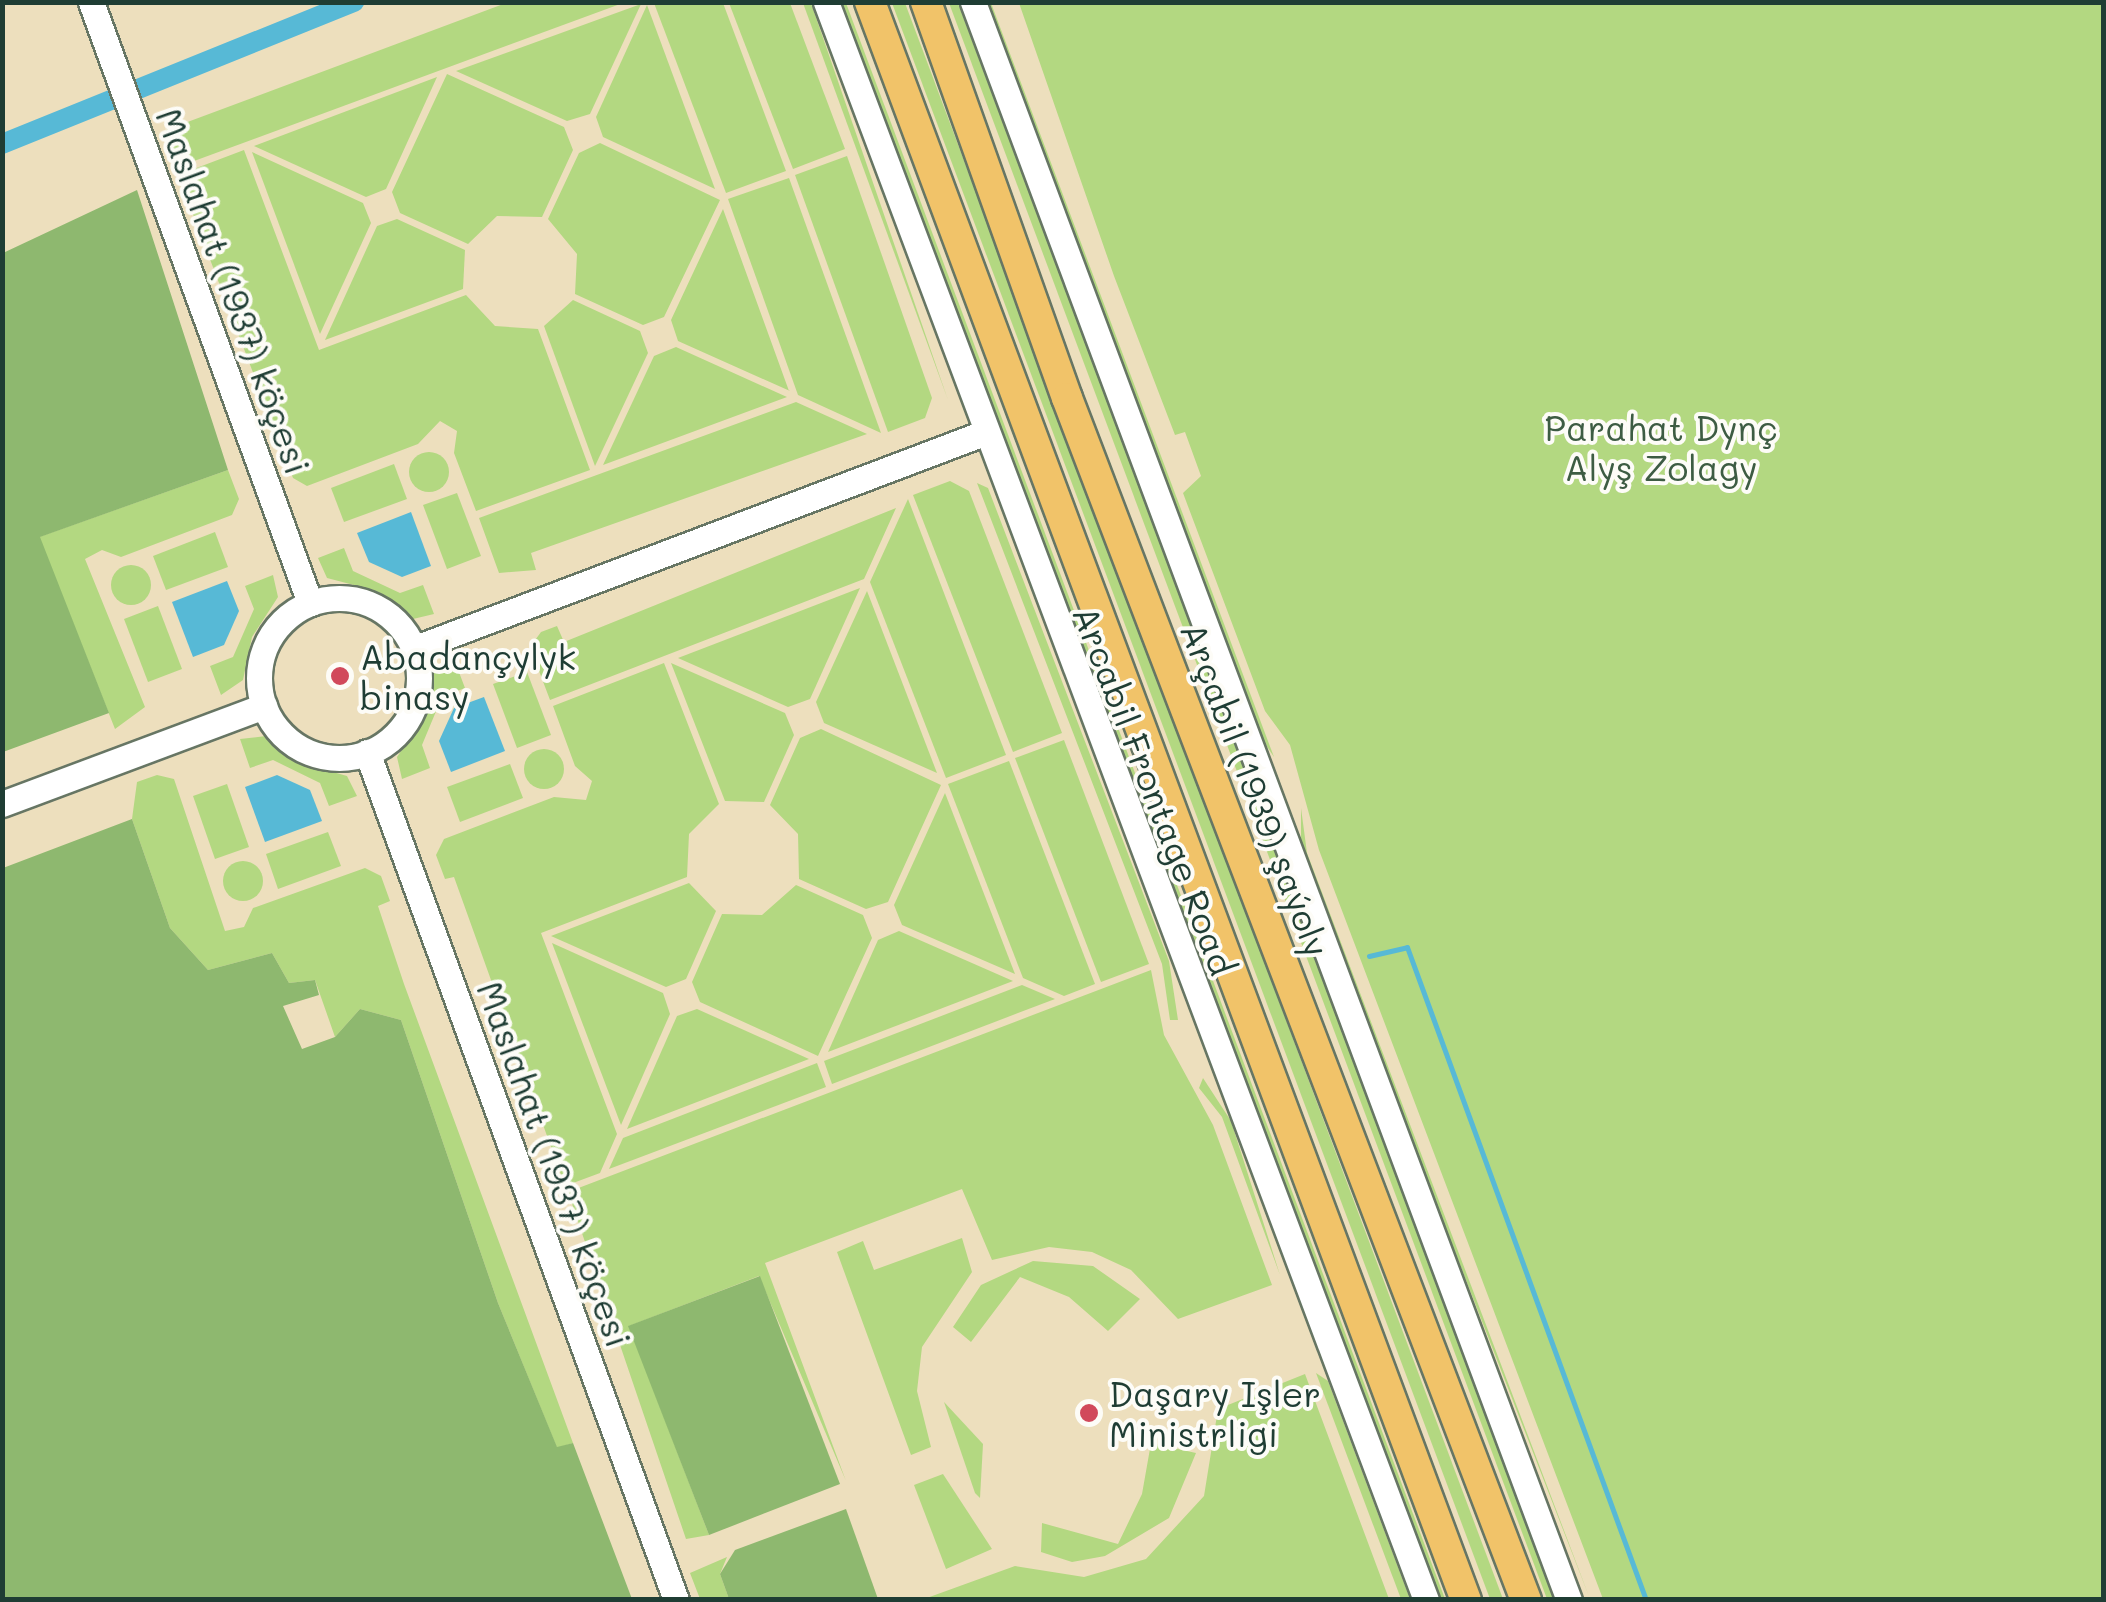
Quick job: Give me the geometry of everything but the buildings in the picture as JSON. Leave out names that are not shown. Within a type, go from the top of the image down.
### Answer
[{"type":"main road","points":[[870,2],[1466,1600]]},
{"type":"main road","name":"Arçabil (1939) şaýoly","points":[[926,2],[1067,398],[1526,1600]]},
{"type":"street","name":"Maslahat (1937) köçesi","points":[[91,2],[310,603]]},
{"type":"street","name":"Arcabil Frontage Road","points":[[826,2],[982,434],[1426,1600]]},
{"type":"street","points":[[973,2],[1569,1600]]},
{"type":"street","points":[[413,649],[982,434]]},
{"type":"street","points":[[364,602],[399,625],[413,649],[414,704],[391,738],[367,752],[340,758],[300,748],[264,706],[259,679],[269,638],[310,603],[364,602]]},
{"type":"street","points":[[2,804],[264,706]]},
{"type":"street","name":"Maslahat (1937) köçesi","points":[[367,752],[676,1600]]},
{"type":"green space","points":[[506,3],[623,3],[175,168],[166,130]]},
{"type":"green space","points":[[654,3],[723,3],[786,171],[726,193]]},
{"type":"green space","points":[[729,3],[790,3],[845,149],[793,169]]},
{"type":"green space","points":[[803,3],[811,3],[948,400]]},
{"type":"green space","points":[[839,3],[846,3],[1445,1599],[1438,1599]]},
{"type":"green space","points":[[892,3],[905,3],[1503,1599],[1490,1599]]},
{"type":"green space","points":[[949,3],[958,3],[1556,1599],[1547,1599]]},
{"type":"green space","points":[[984,3],[991,3],[1274,757],[1255,729]]},
{"type":"green space","name":"Parahat Dynç Alyş Zolagy","points":[[1019,3],[2103,3],[2103,1599],[1603,1599],[1319,850],[1290,745],[1265,711],[1183,493],[1201,476],[1185,432],[1175,435],[1114,276]]},
{"type":"green space","points":[[641,4],[590,114],[567,121],[456,71]]},
{"type":"green space","points":[[647,5],[715,189],[603,137],[596,117]]},
{"type":"green space","points":[[447,74],[564,127],[573,150],[542,217],[497,216],[468,244],[400,213],[392,192]]},
{"type":"green space","points":[[437,77],[386,189],[366,197],[254,146]]},
{"type":"green space","points":[[600,143],[720,200],[664,317],[643,325],[575,294],[577,254],[548,219],[579,153]]},
{"type":"green space","points":[[244,150],[319,350],[466,295],[495,326],[538,329],[590,470],[476,511],[454,453],[457,431],[440,421],[418,444],[307,486],[293,478],[178,175]]},
{"type":"green space","points":[[252,152],[363,203],[371,223],[320,334]]},
{"type":"green space","points":[[847,156],[932,398],[925,418],[888,432],[795,175]]},
{"type":"green space","points":[[789,178],[881,433],[798,395],[728,199]]},
{"type":"green space","points":[[137,190],[228,470],[40,537],[109,713],[3,752],[3,253]]},
{"type":"green space","points":[[723,209],[789,390],[678,341],[671,320]]},
{"type":"green space","points":[[397,219],[465,250],[463,289],[325,340],[377,226]]},
{"type":"green space","points":[[573,300],[640,331],[648,353],[595,466],[544,326]]},
{"type":"green space","points":[[676,347],[787,397],[603,465],[654,356]]},
{"type":"green space","points":[[796,402],[867,434],[531,553],[536,570],[499,573],[479,518]]},
{"type":"green space","points":[[429,452],[443,458],[449,472],[443,486],[429,492],[415,486],[409,472],[415,458]]},
{"type":"green space","points":[[394,464],[407,499],[344,522],[331,488]]},
{"type":"green space","points":[[228,470],[239,499],[232,515],[121,557],[102,550],[85,559],[145,707],[115,729],[39,537]]},
{"type":"green space","points":[[950,481],[969,491],[1062,733],[1013,752],[913,495]]},
{"type":"green space","points":[[977,483],[988,488],[1169,961],[1178,1020],[1170,1020],[1162,964]]},
{"type":"green space","points":[[457,493],[481,556],[447,569],[423,505]]},
{"type":"green space","points":[[908,499],[1006,755],[946,778],[870,582]]},
{"type":"green space","points":[[896,508],[864,579],[550,700],[530,647],[541,632],[557,626],[564,642]]},
{"type":"green space","points":[[215,532],[228,567],[166,590],[153,556]]},
{"type":"green space","points":[[344,548],[353,571],[400,593],[423,585],[434,614],[413,619],[373,590],[327,578],[318,558]]},
{"type":"green space","points":[[131,565],[145,571],[151,585],[145,599],[131,605],[117,599],[111,585],[117,571]]},
{"type":"green space","points":[[273,575],[278,597],[252,637],[243,680],[221,695],[210,666],[233,657],[254,609],[245,586]]},
{"type":"green space","points":[[860,588],[810,699],[788,707],[678,658]]},
{"type":"green space","points":[[867,591],[937,773],[824,723],[816,702]]},
{"type":"green space","points":[[158,606],[182,669],[148,682],[124,619]]},
{"type":"green space","points":[[454,659],[465,688],[442,697],[422,745],[430,768],[402,779],[397,757],[424,717],[433,674]]},
{"type":"green space","points":[[664,663],[719,804],[689,834],[687,877],[541,933],[617,1134],[600,1173],[565,1186],[454,877],[445,879],[436,855],[444,839],[554,797],[586,800],[592,781],[575,766],[553,706]]},
{"type":"green space","points":[[671,663],[785,713],[794,735],[764,802],[725,801]]},
{"type":"green space","points":[[527,672],[551,735],[517,748],[493,684]]},
{"type":"green space","points":[[821,729],[941,785],[888,902],[866,909],[799,879],[798,834],[770,805],[800,738]]},
{"type":"green space","points":[[266,736],[301,763],[347,776],[357,796],[329,806],[320,783],[273,760],[250,768],[240,739]]},
{"type":"green space","points":[[1064,740],[1149,964],[1101,982],[1015,758]]},
{"type":"green space","points":[[544,749],[558,755],[564,769],[558,783],[544,789],[530,783],[524,769],[530,755]]},
{"type":"green space","points":[[1009,761],[1095,984],[1064,996],[1023,978],[948,784]]},
{"type":"green space","points":[[510,764],[523,798],[460,822],[447,787]]},
{"type":"green space","points":[[157,775],[174,779],[225,931],[244,927],[253,908],[365,868],[381,876],[390,901],[378,906],[404,984],[573,1443],[557,1448],[498,1303],[401,1020],[360,1009],[335,1037],[315,980],[289,983],[272,953],[208,970],[170,928],[132,819],[137,782]]},
{"type":"green space","points":[[227,784],[249,847],[215,859],[193,796]]},
{"type":"green space","points":[[945,793],[1015,974],[902,925],[894,905]]},
{"type":"green space","points":[[1301,808],[1307,853],[1590,1599],[1301,856]]},
{"type":"green space","points":[[132,819],[170,928],[208,970],[272,953],[289,983],[315,980],[319,995],[283,1006],[302,1049],[335,1037],[360,1009],[401,1020],[498,1303],[557,1447],[573,1443],[632,1599],[3,1599],[3,868]]},
{"type":"green space","points":[[328,832],[341,866],[278,889],[266,854]]},
{"type":"green space","points":[[243,861],[257,867],[263,881],[257,895],[243,901],[229,895],[223,881],[229,867]]},
{"type":"green space","points":[[689,883],[716,911],[686,979],[666,987],[551,936]]},
{"type":"green space","points":[[796,885],[863,915],[872,938],[818,1056],[700,1002],[692,982],[722,914],[762,915]]},
{"type":"green space","points":[[899,931],[1013,981],[828,1052],[878,940]]},
{"type":"green space","points":[[552,943],[663,993],[670,1014],[621,1125]]},
{"type":"green space","points":[[1151,970],[1164,1035],[1213,1125],[1272,1285],[1178,1319],[1131,1270],[1092,1252],[1049,1247],[992,1260],[962,1189],[765,1263],[846,1481],[759,1276],[629,1326],[709,1535],[686,1539],[568,1192]]},
{"type":"green space","points":[[1022,985],[1055,999],[832,1084],[824,1061]]},
{"type":"green space","points":[[697,1009],[809,1059],[627,1129],[677,1016]]},
{"type":"green space","points":[[817,1063],[826,1087],[609,1169],[623,1138]]},
{"type":"green space","points":[[1203,1078],[1231,1121],[1280,1275],[1222,1117],[1199,1088]]},
{"type":"green space","points":[[962,1238],[972,1272],[922,1347],[917,1391],[931,1447],[911,1455],[837,1252],[863,1241],[874,1270]]},
{"type":"green space","points":[[1033,1261],[1093,1266],[1140,1299],[1108,1331],[1069,1297],[1020,1277],[971,1342],[953,1327],[981,1285]]},
{"type":"green space","points":[[760,1276],[840,1484],[709,1535],[628,1326]]},
{"type":"green space","points":[[1316,1373],[1328,1381],[1410,1599],[1401,1599]]},
{"type":"green space","points":[[1305,1374],[1389,1599],[924,1599],[1015,1566],[1084,1577],[1146,1559],[1204,1496],[1218,1409]]},
{"type":"green space","points":[[944,1402],[983,1444],[980,1498],[975,1493]]},
{"type":"green space","points":[[1151,1443],[1196,1453],[1169,1518],[1105,1556],[1072,1562],[1041,1552],[1042,1523],[1118,1544],[1142,1494]]},
{"type":"green space","points":[[943,1474],[992,1549],[946,1569],[914,1485]]},
{"type":"green space","points":[[846,1509],[878,1599],[729,1599],[720,1574],[735,1550]]},
{"type":"green space","points":[[727,1557],[720,1574],[729,1599],[700,1599],[690,1573]]},
{"type":"water","points":[[411,512],[431,566],[402,577],[369,562],[357,533]]},
{"type":"water","points":[[227,581],[239,611],[224,645],[193,657],[172,602]]},
{"type":"water","points":[[484,697],[505,751],[451,772],[439,741],[454,708]]},
{"type":"water","points":[[277,775],[310,790],[322,821],[265,842],[245,787]]},
{"type":"waterway","points":[[2,144],[354,2]]},
{"type":"waterway","points":[[1369,956],[1407,947],[1646,1600]]},
{"type":"place","name":"Abadançylyk binasy","points":[[340,676]]},
{"type":"place","name":"Daşary Işler Ministrligi","points":[[1089,1413]]}]
